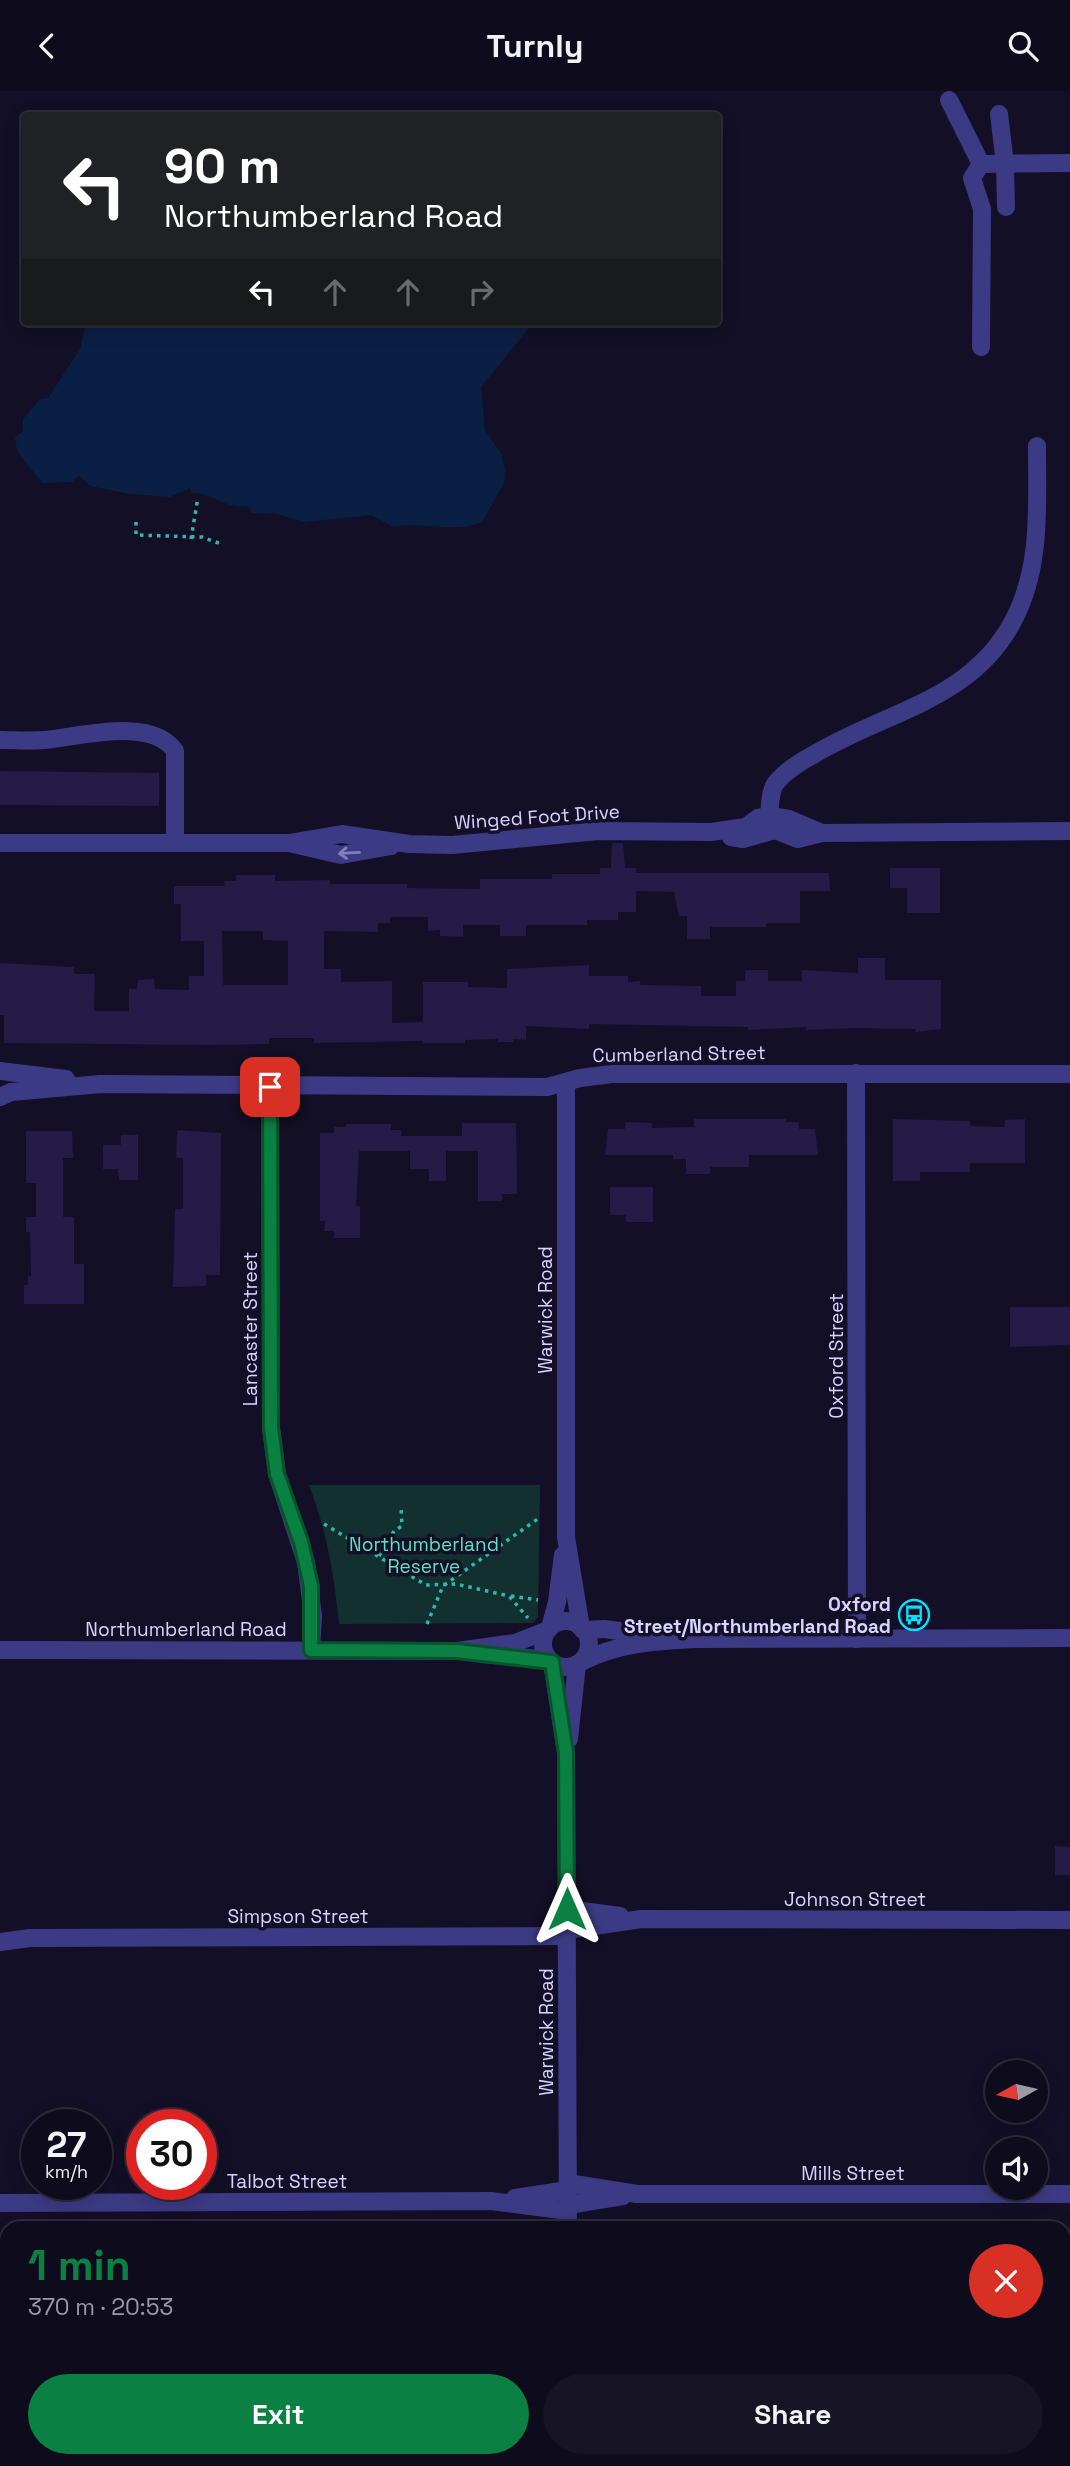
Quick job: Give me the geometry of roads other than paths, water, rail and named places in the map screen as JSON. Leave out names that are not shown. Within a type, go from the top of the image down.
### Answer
[{"type":"street","points":[[948,100],[981,164]]},
{"type":"street","points":[[999,114],[1005,164],[1006,207]]},
{"type":"street","points":[[981,164],[1070,163]]},
{"type":"street","points":[[981,164],[972,178],[982,209],[981,347]]},
{"type":"street","points":[[1037,446],[1035,560],[1012,624],[968,677],[940,697],[834,742],[786,773],[775,785],[770,823],[789,819],[822,833],[1069,831]]},
{"type":"street","points":[[0,740],[44,740],[107,731],[162,738],[175,751],[175,842]]},
{"type":"street","name":"Winged Foot Drive","points":[[0,843],[289,843],[342,834],[409,844],[469,844],[598,831],[711,832],[746,827],[758,818],[770,823]]},
{"type":"street","name":"Cumberland Street","points":[[0,1071],[101,1084]]},
{"type":"street","name":"Cumberland Street","points":[[0,1097],[11,1092],[101,1084],[531,1088],[612,1075],[856,1073],[1070,1076]]},
{"type":"street","name":"Oxford Street","points":[[856,1073],[857,1639]]},
{"type":"street","name":"Warwick Road","points":[[543,1627],[557,1602],[566,1537],[566,1083]]},
{"type":"street","name":"Lancaster Street","points":[[270,1087],[271,1428],[277,1474],[301,1542],[311,1586],[311,1650]]},
{"type":"street","name":"Warwick Road","points":[[566,1537],[582,1629]]},
{"type":"street","points":[[696,1639],[582,1629],[562,1622],[543,1627],[543,1642],[551,1661],[564,1667],[606,1650],[635,1643],[696,1639],[1070,1638]]},
{"type":"street","name":"Northumberland Road","points":[[457,1651],[515,1643],[543,1627]]},
{"type":"street","points":[[579,1663],[588,1643],[582,1629]]},
{"type":"street","name":"Northumberland Road","points":[[0,1650],[457,1651],[551,1661]]},
{"type":"street","name":"Warwick Road","points":[[551,1661],[566,1753],[568,2203]]},
{"type":"street","name":"Warwick Road","points":[[566,1753],[579,1663]]},
{"type":"street","name":"Johnson Street","points":[[567,1909],[641,1919],[1070,1920]]},
{"type":"street","name":"Johnson Street","points":[[567,1933],[641,1919]]},
{"type":"street","name":"Simpson Street","points":[[0,1942],[30,1938],[567,1933]]},
{"type":"street","name":"Simpson Street","points":[[0,1934],[30,1938]]},
{"type":"street","name":"Mills Street","points":[[568,2203],[637,2193],[1070,2194]]},
{"type":"street","name":"Talbot Street","points":[[0,2203],[568,2203]]},
{"type":"water","points":[[85,326],[531,326],[481,387],[485,430],[501,453],[505,470],[504,483],[482,522],[460,527],[394,527],[371,515],[304,522],[276,514],[252,513],[248,506],[232,506],[206,495],[192,493],[190,488],[170,497],[130,494],[90,486],[79,476],[72,482],[42,483],[17,451],[15,437],[23,431],[23,419],[40,399],[48,398],[80,349]]},
{"type":"place","name":"Oxford Street/Northumberland Road","points":[[914,1615]]},
{"type":"park label","name":"Northumberland Reserve","points":[[424,1555]]}]
